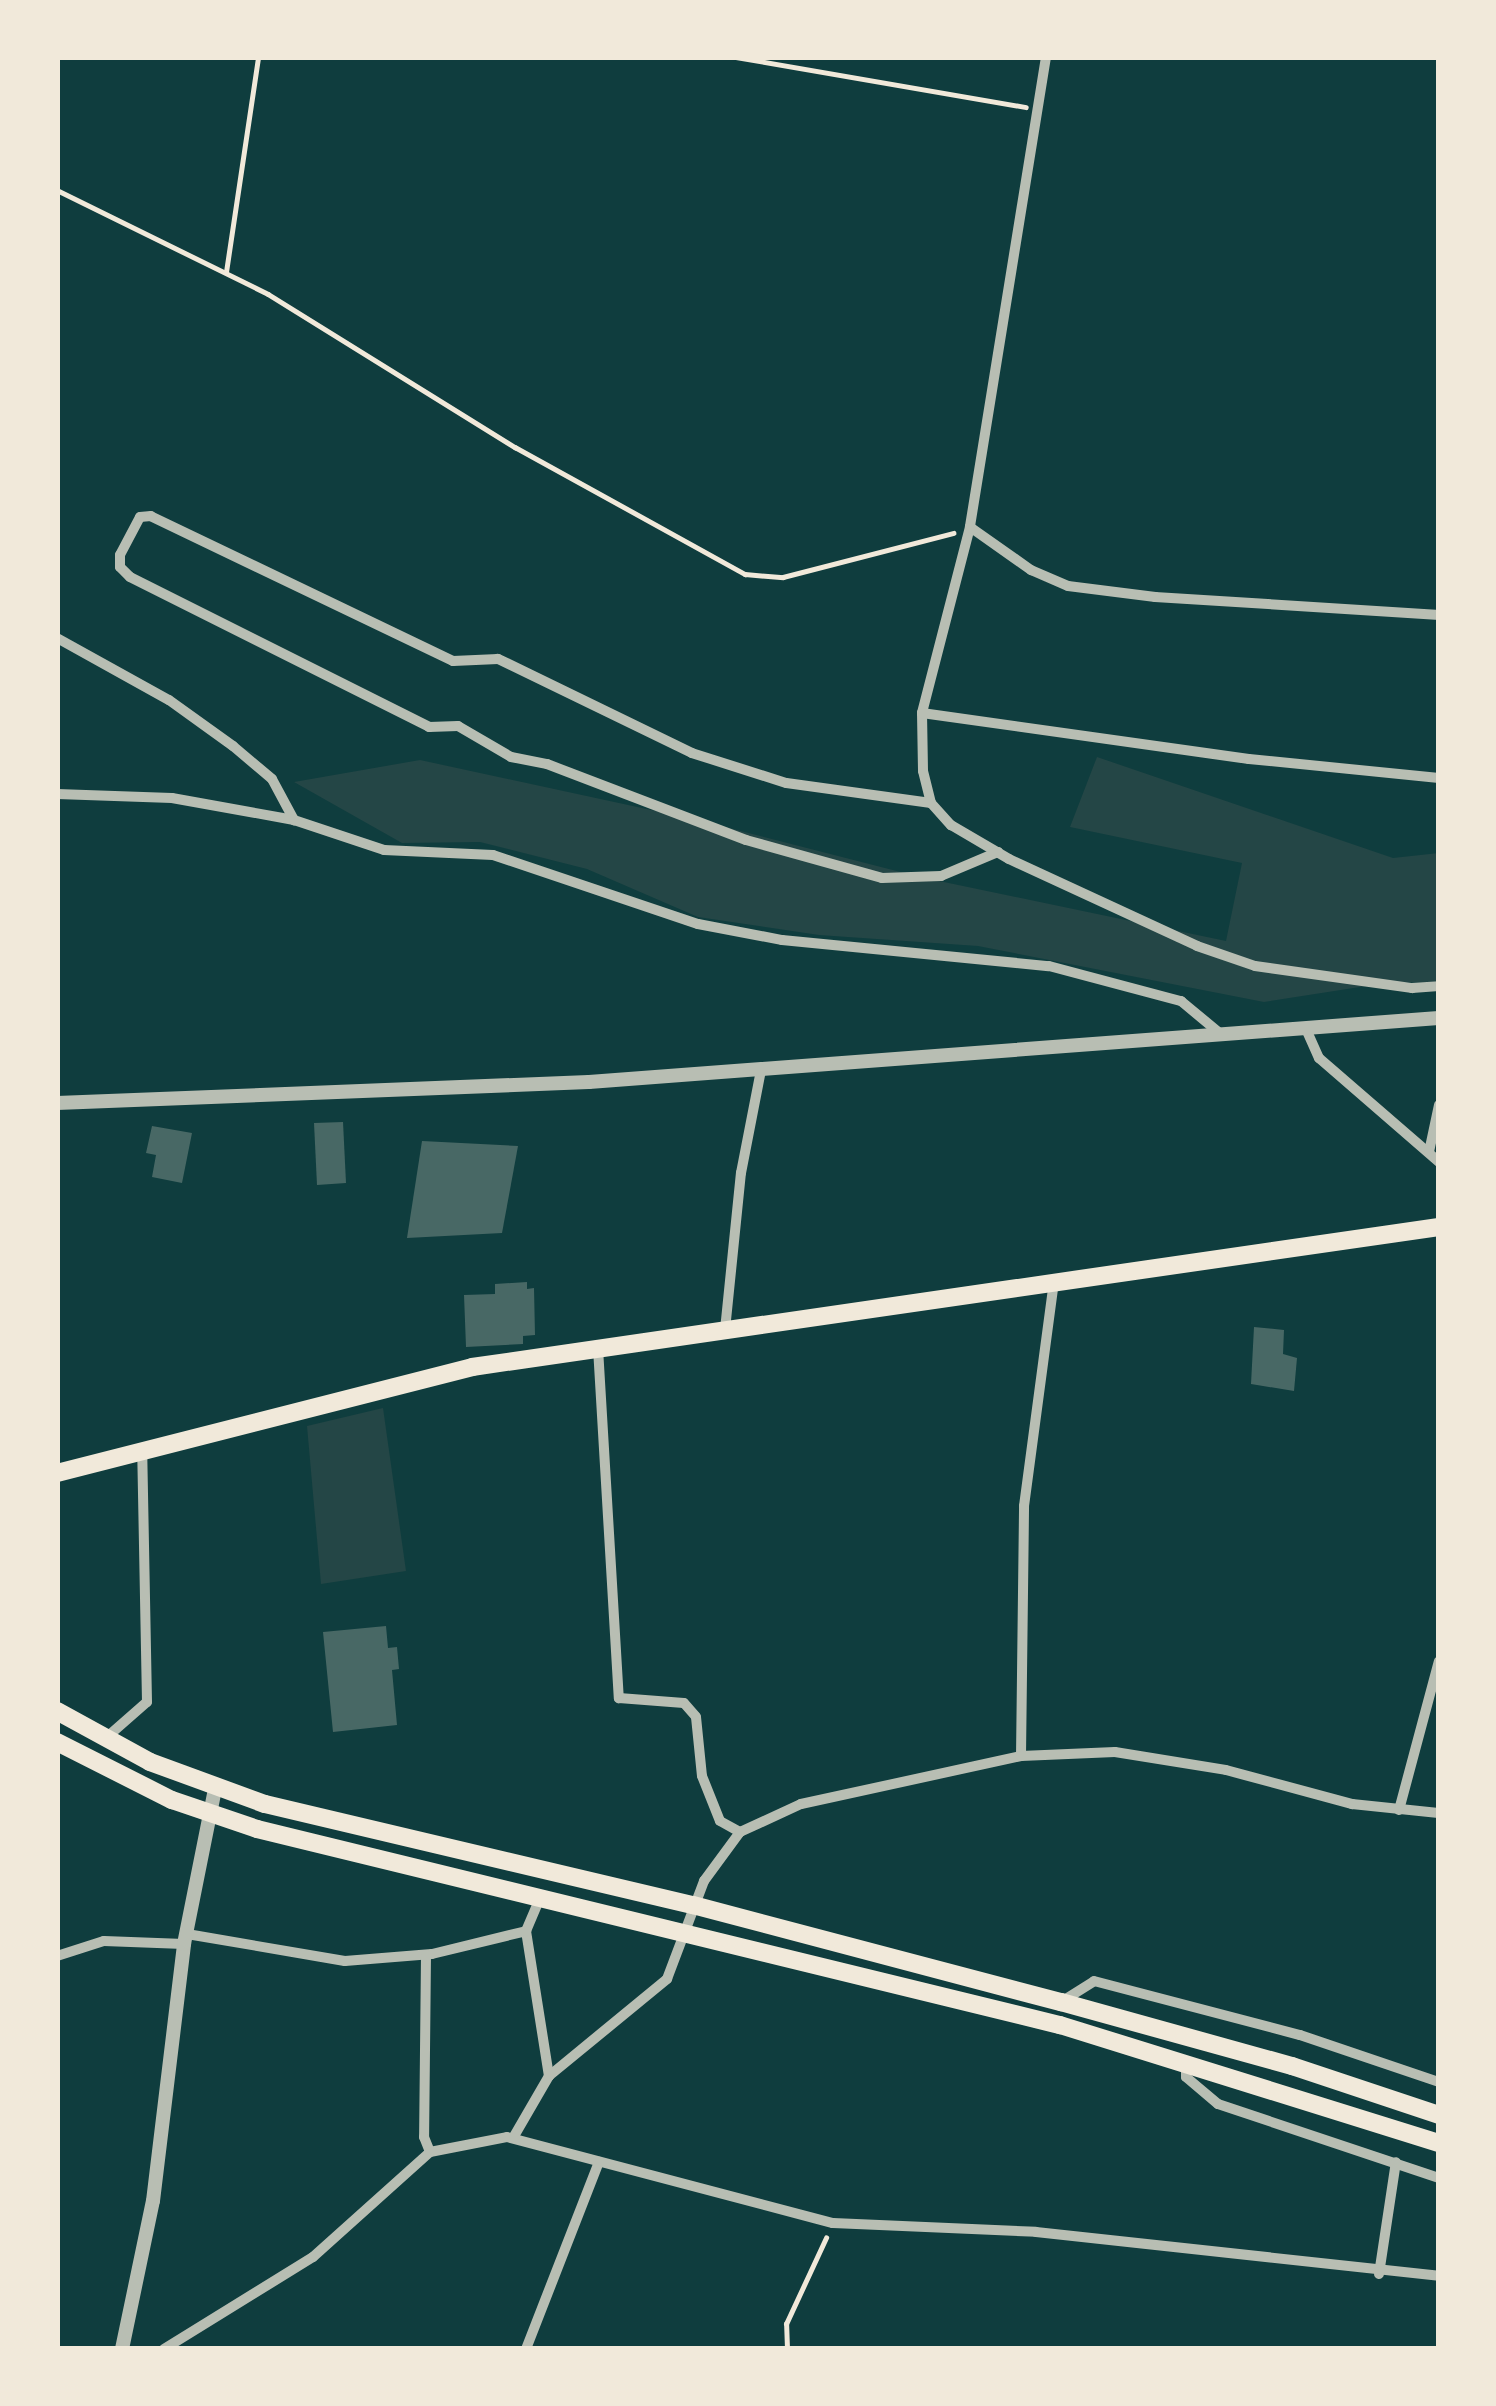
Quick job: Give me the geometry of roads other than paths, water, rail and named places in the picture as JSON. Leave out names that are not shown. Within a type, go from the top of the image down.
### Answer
[{"type":"highway","points":[[57,1473],[396,1384],[598,1348],[1439,1227]]},
{"type":"highway","points":[[57,1711],[104,1740],[215,1789],[693,1905],[1061,2002],[1292,2066],[1439,2115]]},
{"type":"highway","points":[[57,1742],[210,1815],[1060,2025],[1439,2144]]},
{"type":"street","points":[[1046,57],[970,527],[922,713],[923,771],[932,803],[951,825],[998,852],[1197,946],[1255,966],[1412,988],[1439,986]]},
{"type":"street","points":[[932,803],[786,783],[692,753],[498,658],[454,661],[151,516],[140,517],[120,555],[120,567],[130,578],[429,727],[458,726],[512,757],[547,764],[746,839],[882,878],[941,876],[998,852]]},
{"type":"street","points":[[970,527],[1031,570],[1068,586],[1218,602],[1439,615]]},
{"type":"street","points":[[57,638],[152,690],[233,746],[272,778],[286,796],[294,820]]},
{"type":"street","points":[[922,713],[1250,759],[1439,778]]},
{"type":"street","points":[[57,794],[172,797],[294,820],[384,850],[519,861],[698,924],[734,932],[1049,966],[1181,1001],[1222,1036]]},
{"type":"street","points":[[57,1102],[364,1095],[1439,1018]]},
{"type":"street","points":[[1306,1028],[1319,1058],[1434,1157]]},
{"type":"street","points":[[725,1330],[741,1173],[761,1070]]},
{"type":"street","points":[[1434,1157],[1439,1105]]},
{"type":"street","points":[[1021,1756],[1024,1506],[1054,1282]]},
{"type":"street","points":[[598,1348],[619,1698],[684,1703],[696,1717],[703,1776],[720,1821],[740,1832]]},
{"type":"street","points":[[104,1740],[147,1702],[142,1451]]},
{"type":"street","points":[[1399,1810],[1439,1661]]},
{"type":"street","points":[[513,2138],[549,2075],[667,1979],[693,1905],[740,1832],[802,1804],[1021,1756],[1114,1752],[1226,1770],[1320,1798],[1439,1813]]},
{"type":"street","points":[[122,2349],[153,2201],[185,1939],[215,1789]]},
{"type":"street","points":[[540,1898],[526,1931],[549,2075]]},
{"type":"street","points":[[57,1956],[104,1941],[185,1939],[345,1960],[426,1955],[526,1931]]},
{"type":"street","points":[[426,1955],[424,2137],[430,2152]]},
{"type":"street","points":[[1061,2002],[1094,1982],[1300,2035],[1439,2082]]},
{"type":"street","points":[[1186,2062],[1186,2077],[1218,2104],[1439,2178]]},
{"type":"street","points":[[164,2349],[313,2257],[430,2152],[513,2138],[833,2222],[1036,2232],[1379,2274],[1439,2276]]},
{"type":"street","points":[[526,2349],[599,2162]]},
{"type":"street","points":[[1379,2274],[1396,2162]]}]
